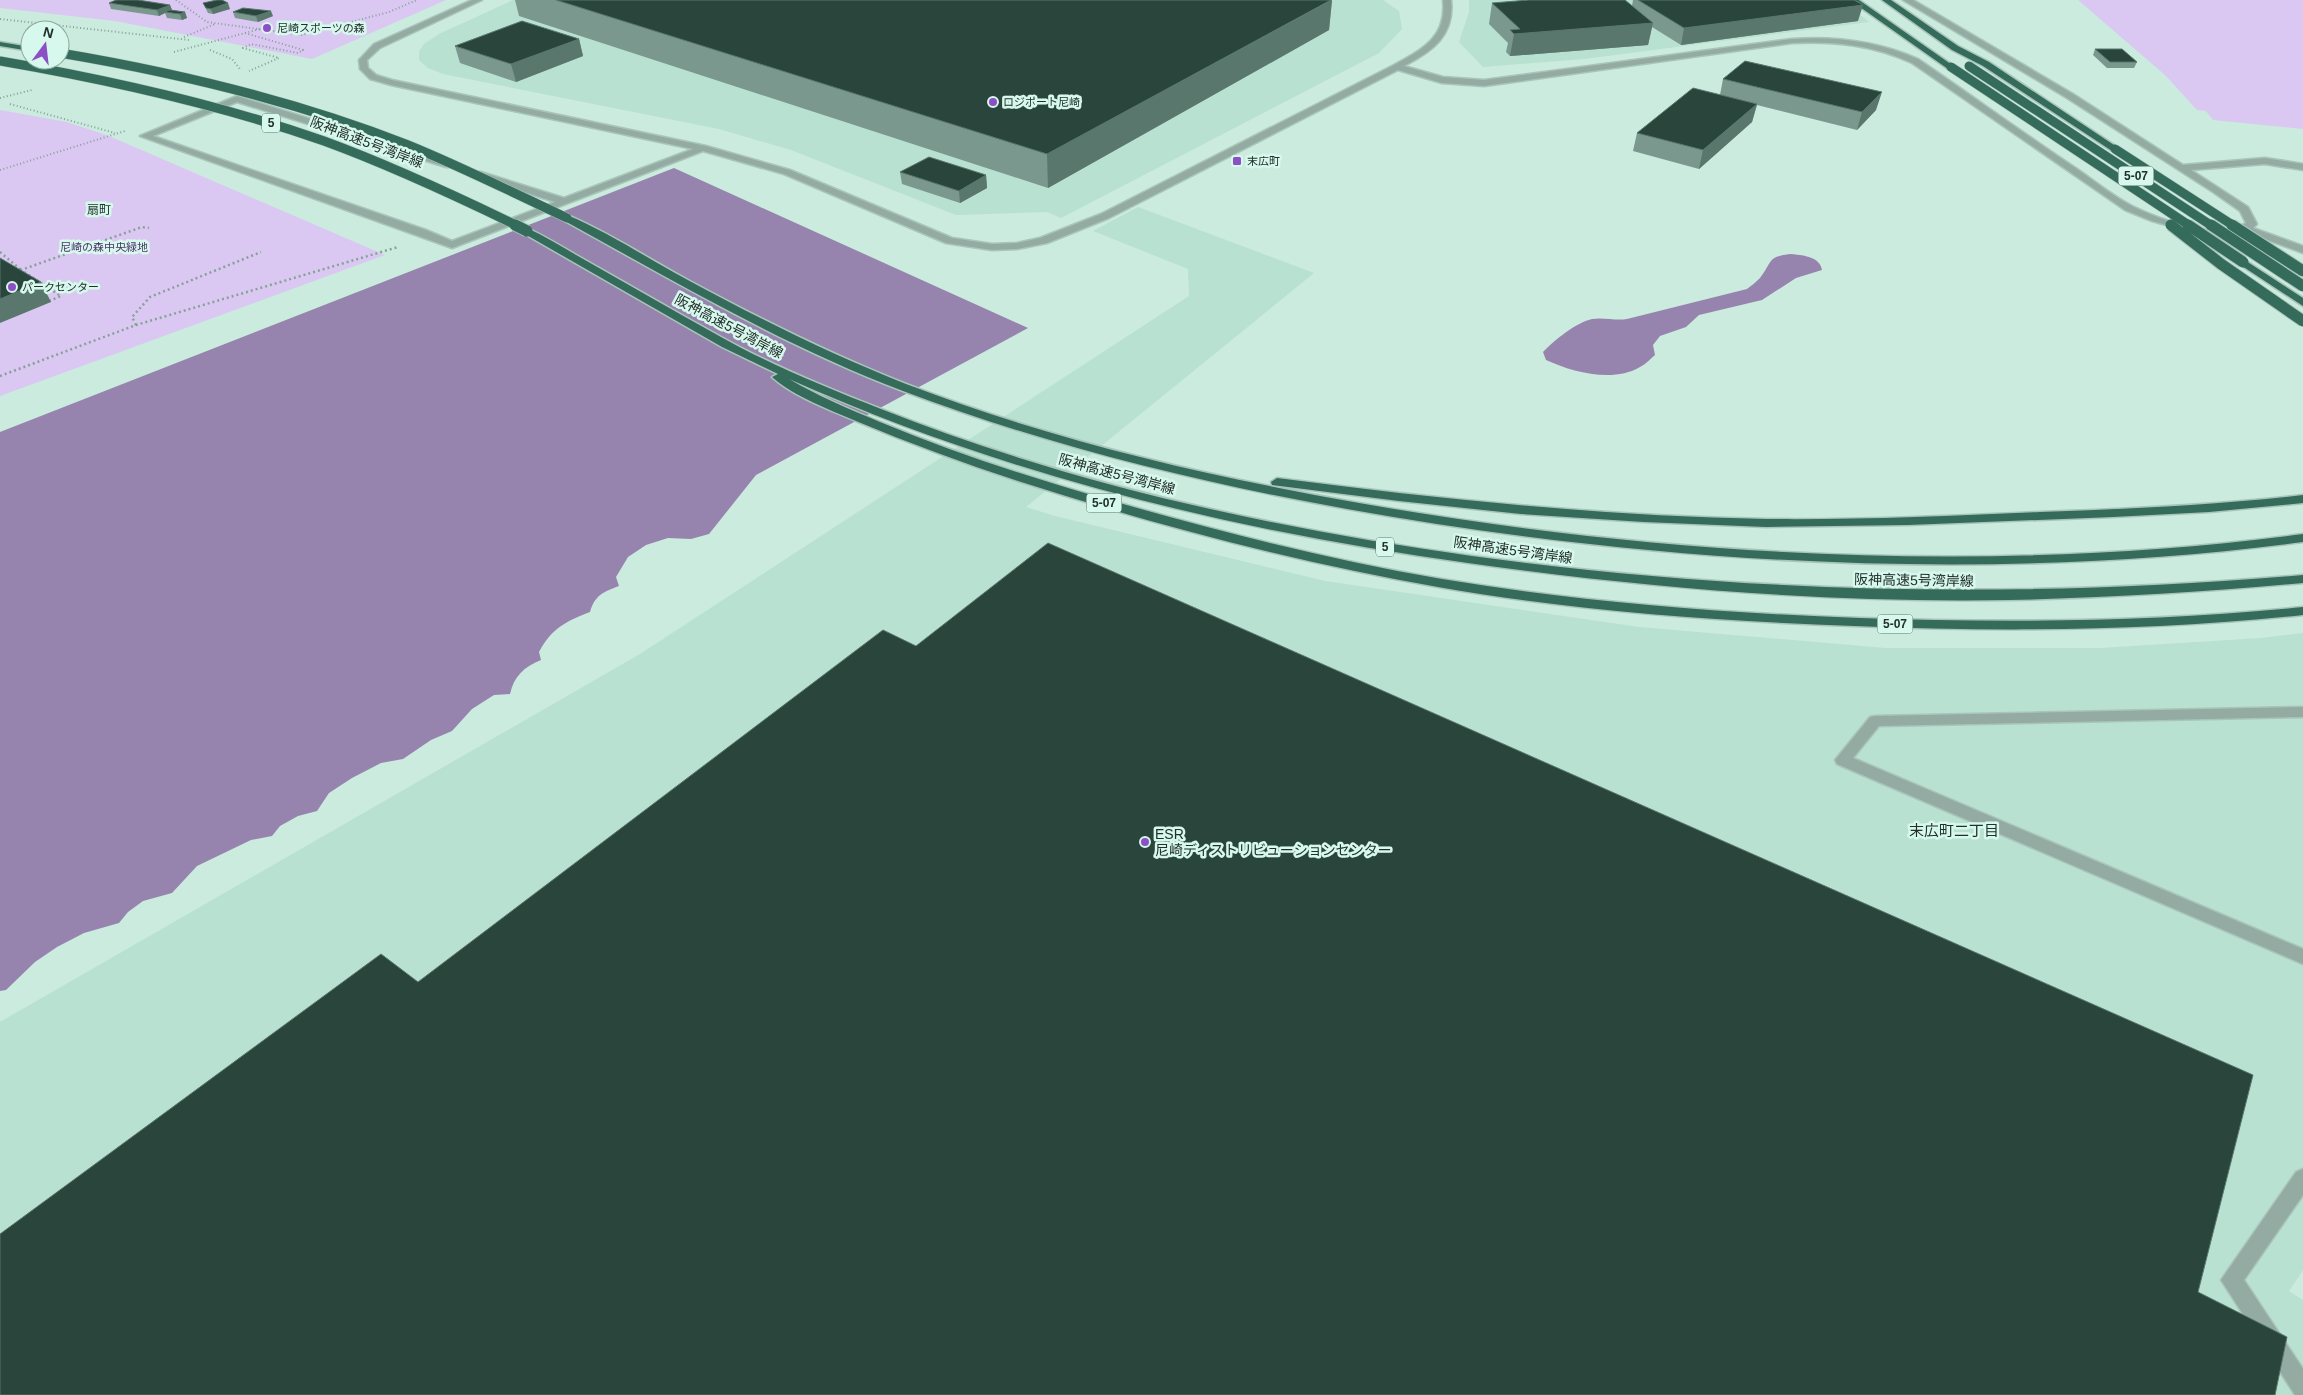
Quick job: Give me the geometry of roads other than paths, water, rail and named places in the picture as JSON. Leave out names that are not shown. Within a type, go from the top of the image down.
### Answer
[{"type":"highway","name":"5-07","points":[[1854,0],[2303,303]]},
{"type":"highway","name":"5-07","points":[[1886,0],[1955,48],[1986,64],[2303,271]]},
{"type":"highway","points":[[0,44],[20,47]]},
{"type":"highway","name":"5-07","points":[[1955,48],[1969,66],[2303,286]]},
{"type":"highway","name":"阪神高速5号湾岸線","points":[[70,55],[229,88],[369,131],[415,148],[567,218],[785,334],[848,364],[991,417],[1074,444],[1175,470],[1377,511],[1481,527],[1688,550],[1790,557],[1997,559],[2162,552],[2303,538]]},
{"type":"highway","name":"阪神高速5号湾岸線","points":[[0,61],[95,78],[191,100],[274,124],[369,158],[417,177],[527,231],[742,353],[894,418],[957,442],[1046,470],[1249,522],[1357,543],[1583,575],[1696,586],[1800,592],[2015,596],[2126,593],[2303,578]]},
{"type":"highway","name":"5-07","points":[[2074,149],[2221,264],[2303,321]]},
{"type":"highway","name":"5-07","points":[[742,353],[800,391],[928,446],[1024,480],[1197,529],[1284,550],[1384,573],[1488,591],[1600,605],[1704,614],[1935,625],[2056,626],[2168,623],[2303,611]]},
{"type":"highway","points":[[1074,444],[1265,480],[1360,493],[1451,503],[1670,519],[1765,523],[1877,523],[2152,511],[2303,499]]},
{"type":"street","points":[[478,0],[377,46],[363,60],[364,69],[374,77],[391,82],[703,148],[787,172],[950,240],[992,247],[1017,246],[1043,241],[1105,216],[1397,68],[1424,52],[1438,38],[1448,19],[1447,0]]},
{"type":"street","points":[[1397,68],[1442,80],[1484,83],[1792,41],[1814,39],[1861,43],[1898,53],[1916,61],[2029,141],[2130,208],[2152,218],[2184,227],[2222,233],[2234,234],[2247,229],[2252,224],[2244,209],[2070,96],[1907,0]]},
{"type":"street","points":[[566,202],[238,99],[145,136],[452,244],[566,202],[703,148]]},
{"type":"street","points":[[2179,168],[2265,161],[2303,167]]},
{"type":"street","points":[[2247,229],[2303,250]]},
{"type":"street","points":[[2222,233],[2303,264]]},
{"type":"street","points":[[2303,712],[1875,721],[1843,760],[2303,957]]},
{"type":"street","points":[[2303,1178],[2232,1280],[2303,1388]]},
{"type":"place","name":"尼崎スポーツの森","points":[[267,28]]},
{"type":"place","name":"ロジポート尼崎","points":[[993,102]]},
{"type":"place","name":"末広町","points":[[1237,161]]},
{"type":"place","name":"パークセンター","points":[[12,287]]},
{"type":"place","name":"ESR 尼崎ディストリビューションセンター","points":[[1145,842]]},
{"type":"district","name":"扇町","points":[[99,210]]},
{"type":"district","name":"末広町二丁目","points":[[1954,831]]},
{"type":"park label","name":"尼崎の森中央緑地","points":[[104,247]]}]
